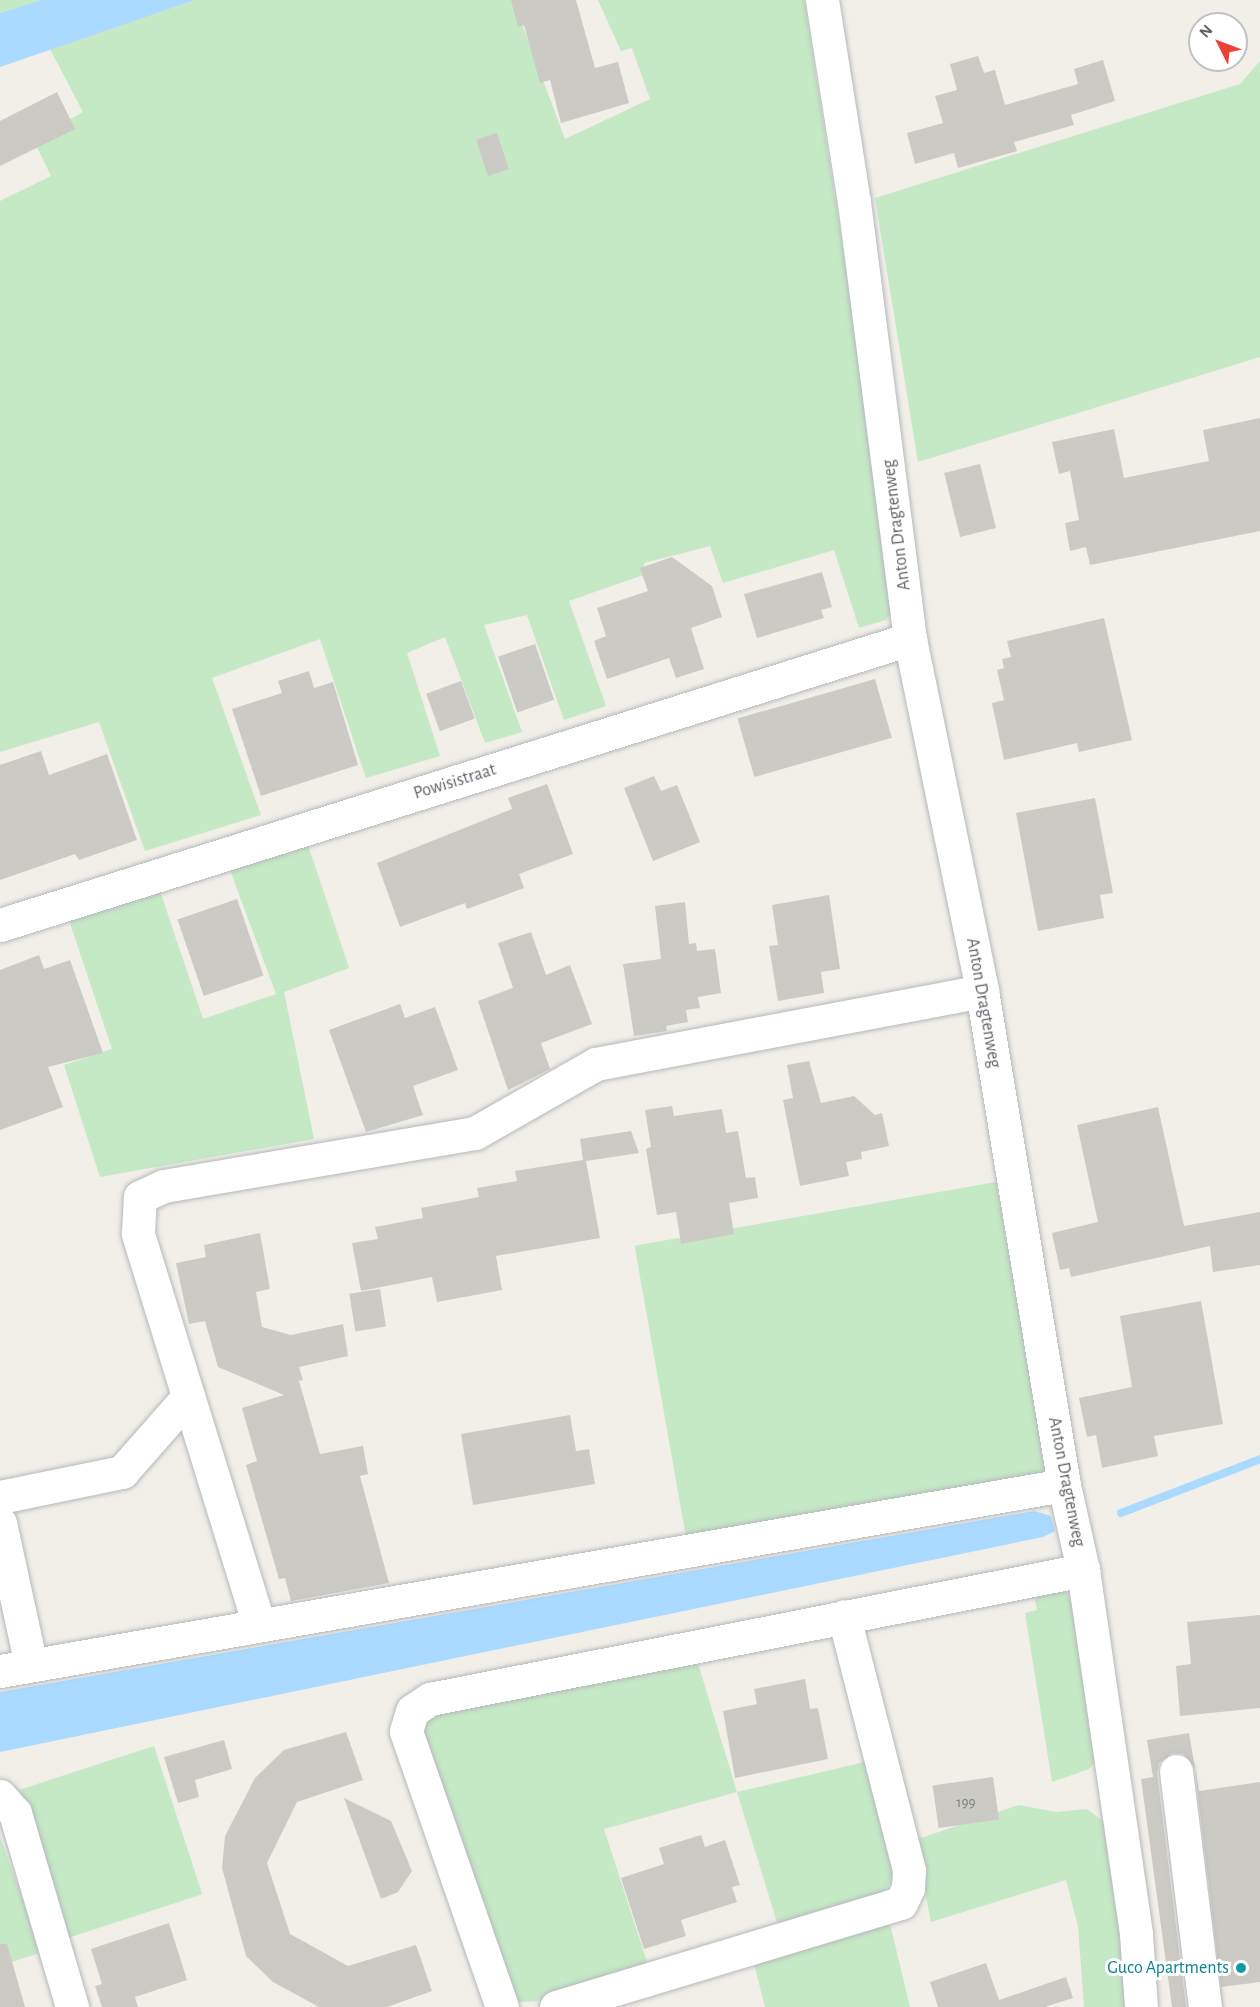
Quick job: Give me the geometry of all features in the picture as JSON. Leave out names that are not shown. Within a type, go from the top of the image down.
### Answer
[{"type":"street","name":"Anton Dragtenweg","points":[[822,0],[858,226],[910,639],[982,991],[1064,1485],[1083,1570],[1136,1934],[1141,2007]]},
{"type":"street","name":"Powisistraat","points":[[0,925],[910,639]]},
{"type":"street","points":[[259,1625],[138,1233],[140,1197],[164,1186],[474,1133],[596,1064],[982,991]]},
{"type":"street","points":[[0,1497],[122,1472],[188,1397]]},
{"type":"street","points":[[0,1523],[15,1668],[1064,1485]]},
{"type":"street","points":[[502,2007],[406,1731],[412,1711],[430,1699],[1083,1570]]},
{"type":"street","points":[[556,2007],[902,1903],[908,1888],[909,1870],[844,1616]]},
{"type":"street","points":[[1176,1771],[1205,2007]]},
{"type":"street","points":[[0,1796],[15,1813],[72,2007]]},
{"type":"green space","points":[[0,0],[41,0],[0,13]]},
{"type":"green space","points":[[195,0],[513,0],[565,139],[650,99],[632,48],[621,51],[598,0],[804,0],[899,604],[886,620],[859,628],[834,550],[723,583],[710,546],[644,563],[643,575],[569,601],[606,706],[564,720],[527,615],[484,625],[522,732],[485,743],[445,637],[407,653],[440,756],[366,778],[320,639],[212,678],[261,815],[145,851],[99,722],[0,752],[0,201],[51,176],[33,139],[83,112],[50,49]]},
{"type":"green space","points":[[1260,61],[1260,357],[918,462],[875,198],[1240,84]]},
{"type":"green space","points":[[302,827],[349,968],[284,992],[314,1139],[100,1177],[64,1065],[112,1049],[64,905],[155,876],[203,1019],[276,994],[224,854]]},
{"type":"green space","points":[[996,1182],[1047,1473],[686,1536],[635,1246]]},
{"type":"green space","points":[[1062,1588],[1079,1606],[1098,1759],[1089,1769],[1052,1782],[1025,1613],[1037,1610],[1033,1590]]},
{"type":"green space","points":[[696,1657],[737,1792],[604,1829],[649,1968],[540,2001],[520,2002],[503,1987],[421,1738],[429,1717],[449,1704]]},
{"type":"green space","points":[[154,1746],[202,1894],[67,1938],[19,1790]]},
{"type":"green space","points":[[869,1761],[896,1876],[883,1892],[779,1929],[737,1792]]},
{"type":"green space","points":[[1019,1805],[1056,1812],[1087,1809],[1107,1824],[1129,2007],[1084,2007],[1078,1926],[1066,1880],[931,1922],[915,1840]]},
{"type":"green space","points":[[0,1837],[42,1952],[0,1966]]},
{"type":"green space","points":[[889,1920],[910,2007],[765,2007],[754,1963]]},
{"type":"water","points":[[41,0],[195,0],[0,67],[0,13]]},
{"type":"water","points":[[1034,1511],[1051,1516],[1055,1531],[1043,1537],[0,1752],[0,1692]]},
{"type":"building","points":[[511,0],[576,0],[595,68],[618,62],[629,103],[561,123],[550,80],[540,83],[524,25],[518,27]]},
{"type":"building","points":[[978,56],[984,73],[995,70],[1005,105],[1078,84],[1074,69],[1103,60],[1115,101],[1071,115],[1074,125],[1014,142],[1017,151],[958,168],[954,153],[915,164],[907,133],[943,123],[935,96],[957,90],[950,64]]},
{"type":"building","points":[[57,92],[75,129],[0,166],[0,121]]},
{"type":"building","points":[[497,133],[509,169],[488,176],[476,140]]},
{"type":"building","points":[[1260,418],[1260,531],[1090,565],[1086,547],[1070,551],[1065,523],[1079,520],[1070,471],[1059,474],[1052,442],[1114,429],[1124,478],[1209,461],[1203,430]]},
{"type":"building","points":[[980,464],[996,528],[960,537],[944,473]]},
{"type":"building","points":[[672,557],[712,586],[722,617],[691,628],[704,669],[676,678],[669,658],[607,679],[594,641],[606,636],[597,608],[648,591],[640,568]]},
{"type":"building","points":[[822,572],[832,607],[821,610],[824,618],[757,638],[744,594]]},
{"type":"building","points":[[1104,618],[1132,740],[1079,752],[1077,743],[1004,760],[992,703],[1004,700],[997,670],[1004,668],[1002,659],[1011,657],[1007,641]]},
{"type":"building","points":[[535,644],[554,700],[517,712],[498,657]]},
{"type":"building","points":[[309,671],[314,688],[333,682],[358,765],[261,796],[232,709],[282,693],[278,681]]},
{"type":"building","points":[[875,679],[892,738],[754,777],[738,718]]},
{"type":"building","points":[[461,681],[475,719],[440,731],[426,694]]},
{"type":"building","points":[[41,751],[49,775],[107,754],[137,840],[79,860],[75,854],[0,880],[0,765]]},
{"type":"building","points":[[654,776],[661,791],[677,785],[700,842],[653,861],[624,788]]},
{"type":"building","points":[[547,784],[573,854],[519,874],[524,888],[467,909],[465,903],[400,927],[377,863],[512,809],[508,798]]},
{"type":"building","points":[[1095,798],[1113,893],[1100,895],[1104,918],[1038,931],[1016,813]]},
{"type":"building","points":[[829,895],[840,969],[821,972],[824,993],[778,1001],[769,946],[778,945],[772,905]]},
{"type":"building","points":[[237,899],[263,976],[204,996],[177,920]]},
{"type":"building","points":[[685,902],[689,944],[696,943],[697,951],[715,949],[721,993],[698,997],[700,1008],[686,1010],[688,1022],[666,1026],[667,1031],[634,1036],[623,964],[661,959],[655,906]]},
{"type":"building","points":[[531,932],[546,975],[570,965],[592,1024],[541,1043],[550,1069],[508,1090],[478,1001],[513,988],[498,943]]},
{"type":"building","points":[[39,955],[44,969],[70,960],[103,1053],[48,1067],[63,1107],[0,1130],[0,970]]},
{"type":"building","points":[[400,1004],[405,1018],[435,1007],[458,1070],[413,1086],[423,1115],[366,1132],[329,1030]]},
{"type":"building","points":[[809,1061],[821,1103],[854,1096],[875,1115],[882,1113],[889,1146],[861,1152],[862,1159],[846,1162],[849,1176],[800,1186],[783,1100],[793,1098],[787,1065]]},
{"type":"building","points":[[672,1106],[674,1116],[722,1109],[726,1133],[738,1131],[746,1178],[755,1177],[758,1198],[729,1203],[734,1234],[681,1244],[676,1212],[657,1215],[646,1149],[651,1147],[645,1110]]},
{"type":"building","points":[[1158,1107],[1184,1226],[1260,1212],[1260,1265],[1213,1272],[1210,1246],[1071,1277],[1069,1268],[1060,1270],[1052,1233],[1098,1222],[1077,1125]]},
{"type":"building","points":[[631,1131],[639,1153],[586,1161],[600,1238],[496,1256],[502,1290],[437,1302],[432,1277],[361,1291],[352,1243],[378,1239],[375,1227],[423,1218],[421,1208],[479,1197],[477,1188],[517,1181],[515,1171],[583,1160],[580,1139]]},
{"type":"building","points":[[260,1233],[270,1289],[256,1292],[262,1327],[291,1335],[343,1324],[348,1356],[299,1367],[303,1380],[299,1381],[320,1454],[363,1446],[368,1474],[360,1476],[389,1583],[291,1601],[285,1578],[279,1579],[246,1465],[257,1461],[242,1408],[284,1395],[218,1367],[205,1321],[189,1324],[176,1263],[206,1257],[204,1245]]},
{"type":"building","points":[[380,1289],[386,1327],[355,1331],[349,1294]]},
{"type":"building","points":[[1201,1301],[1223,1424],[1154,1436],[1158,1456],[1102,1468],[1096,1435],[1087,1437],[1079,1398],[1132,1387],[1120,1316]]},
{"type":"building","points":[[570,1415],[576,1451],[589,1449],[595,1484],[473,1505],[461,1434]]},
{"type":"building","points":[[1260,1615],[1260,1708],[1180,1716],[1176,1666],[1191,1664],[1187,1622]]},
{"type":"building","points":[[805,1679],[810,1709],[818,1708],[828,1759],[735,1778],[723,1711],[757,1704],[754,1689]]},
{"type":"building","points":[[346,1732],[363,1780],[297,1802],[267,1863],[290,1934],[348,1966],[416,1945],[432,1991],[387,2007],[319,2007],[273,1982],[246,1956],[222,1868],[225,1836],[255,1778],[284,1750]]},
{"type":"building","points":[[1189,1733],[1199,1791],[1260,1782],[1260,1982],[1221,1987],[1195,1769],[1184,1754],[1173,1753],[1159,1763],[1157,1773],[1186,2007],[1172,2007],[1141,1779],[1153,1777],[1147,1740]]},
{"type":"building","points":[[224,1740],[232,1769],[195,1780],[199,1797],[178,1803],[164,1757]]},
{"type":"building","points":[[993,1777],[999,1820],[939,1828],[933,1785]]},
{"type":"building","points":[[344,1798],[391,1821],[412,1871],[398,1892],[381,1899]]},
{"type":"building","points":[[701,1835],[705,1847],[725,1840],[740,1885],[732,1887],[737,1902],[681,1920],[686,1936],[644,1949],[621,1878],[664,1864],[659,1848]]},
{"type":"building","points":[[169,1923],[187,1980],[135,1997],[138,2007],[102,2007],[95,1986],[102,1984],[91,1949]]},
{"type":"building","points":[[0,1944],[7,1944],[25,2007],[0,2007]]},
{"type":"building","points":[[986,1963],[999,2000],[1066,1977],[1073,1998],[1045,2007],[938,2007],[930,1982]]},
{"type":"waterway","points":[[1121,1513],[1260,1459]]},
{"type":"place","name":"Guco Apartments","points":[[1241,1968]]}]
